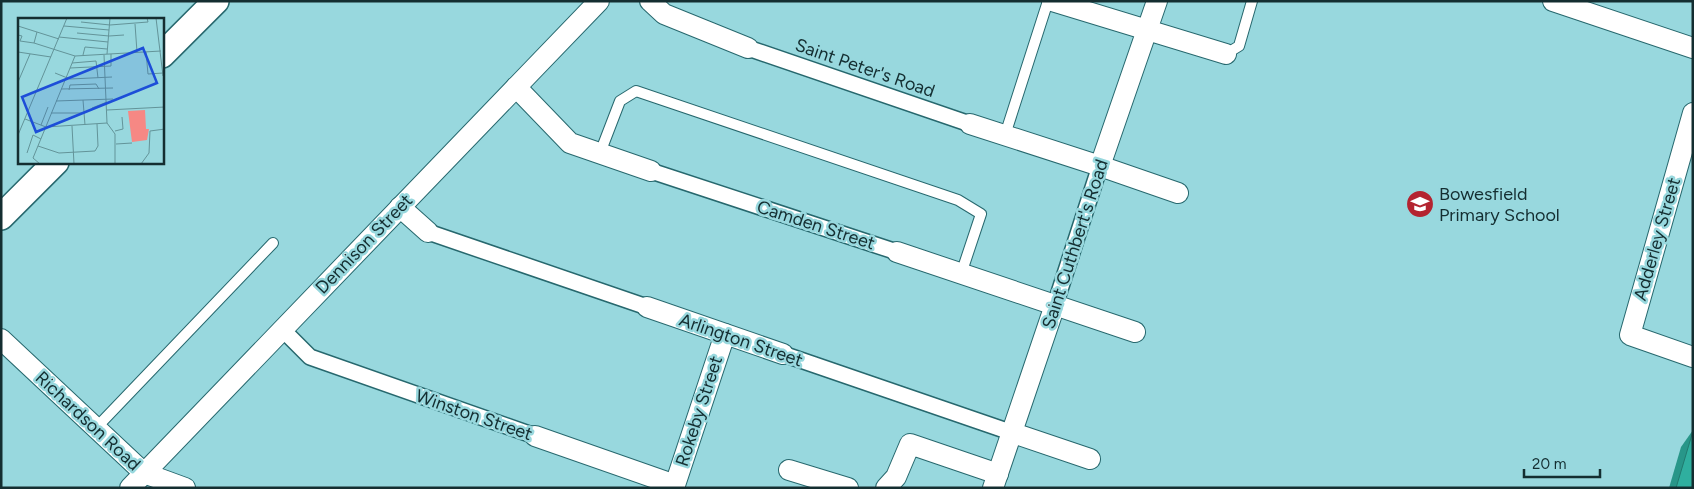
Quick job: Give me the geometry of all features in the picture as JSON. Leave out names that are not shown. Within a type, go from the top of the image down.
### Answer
[{"type":"street","points":[[164,53],[216,1]]},
{"type":"street","name":"Dennison Street","points":[[130,488],[599,1]]},
{"type":"street","points":[[650,1],[664,14],[748,48]]},
{"type":"street","points":[[1052,1],[1226,54]]},
{"type":"street","name":"Saint Cuthbert's Road","points":[[996,481],[1100,166],[1157,1]]},
{"type":"street","points":[[1553,1],[1606,10],[1693,48]]},
{"type":"street","name":"Saint Peter's Road","points":[[748,48],[970,124]]},
{"type":"street","name":"Camden Street","points":[[516,87],[570,142],[651,171],[1135,332]]},
{"type":"street","name":"Adderley Street","points":[[1693,113],[1630,336],[1693,357]]},
{"type":"street","points":[[970,124],[1100,166],[1178,194]]},
{"type":"street","points":[[1,217],[54,164]]},
{"type":"street","name":"Arlington Street","points":[[400,207],[428,232],[1090,459]]},
{"type":"street","name":"Winston Street","points":[[282,329],[310,357],[674,486]]},
{"type":"street","name":"Rokeby Street","points":[[674,486],[725,334]]},
{"type":"street","name":"Richardson Road","points":[[1,339],[144,473],[185,488]]},
{"type":"street","points":[[886,488],[896,477],[910,444],[996,481]]},
{"type":"street","points":[[788,470],[848,488]]},
{"type":"lane","points":[[1005,135],[1048,1]]},
{"type":"lane","points":[[1226,54],[1239,46],[1252,1]]},
{"type":"lane","points":[[600,153],[620,101],[636,91],[958,200],[981,214],[962,274]]},
{"type":"lane","points":[[96,428],[273,243]]},
{"type":"building","points":[[1693,431],[1693,488],[1676,488]]},
{"type":"place","name":"Bowesfield Primary School","points":[[1420,204]]}]
